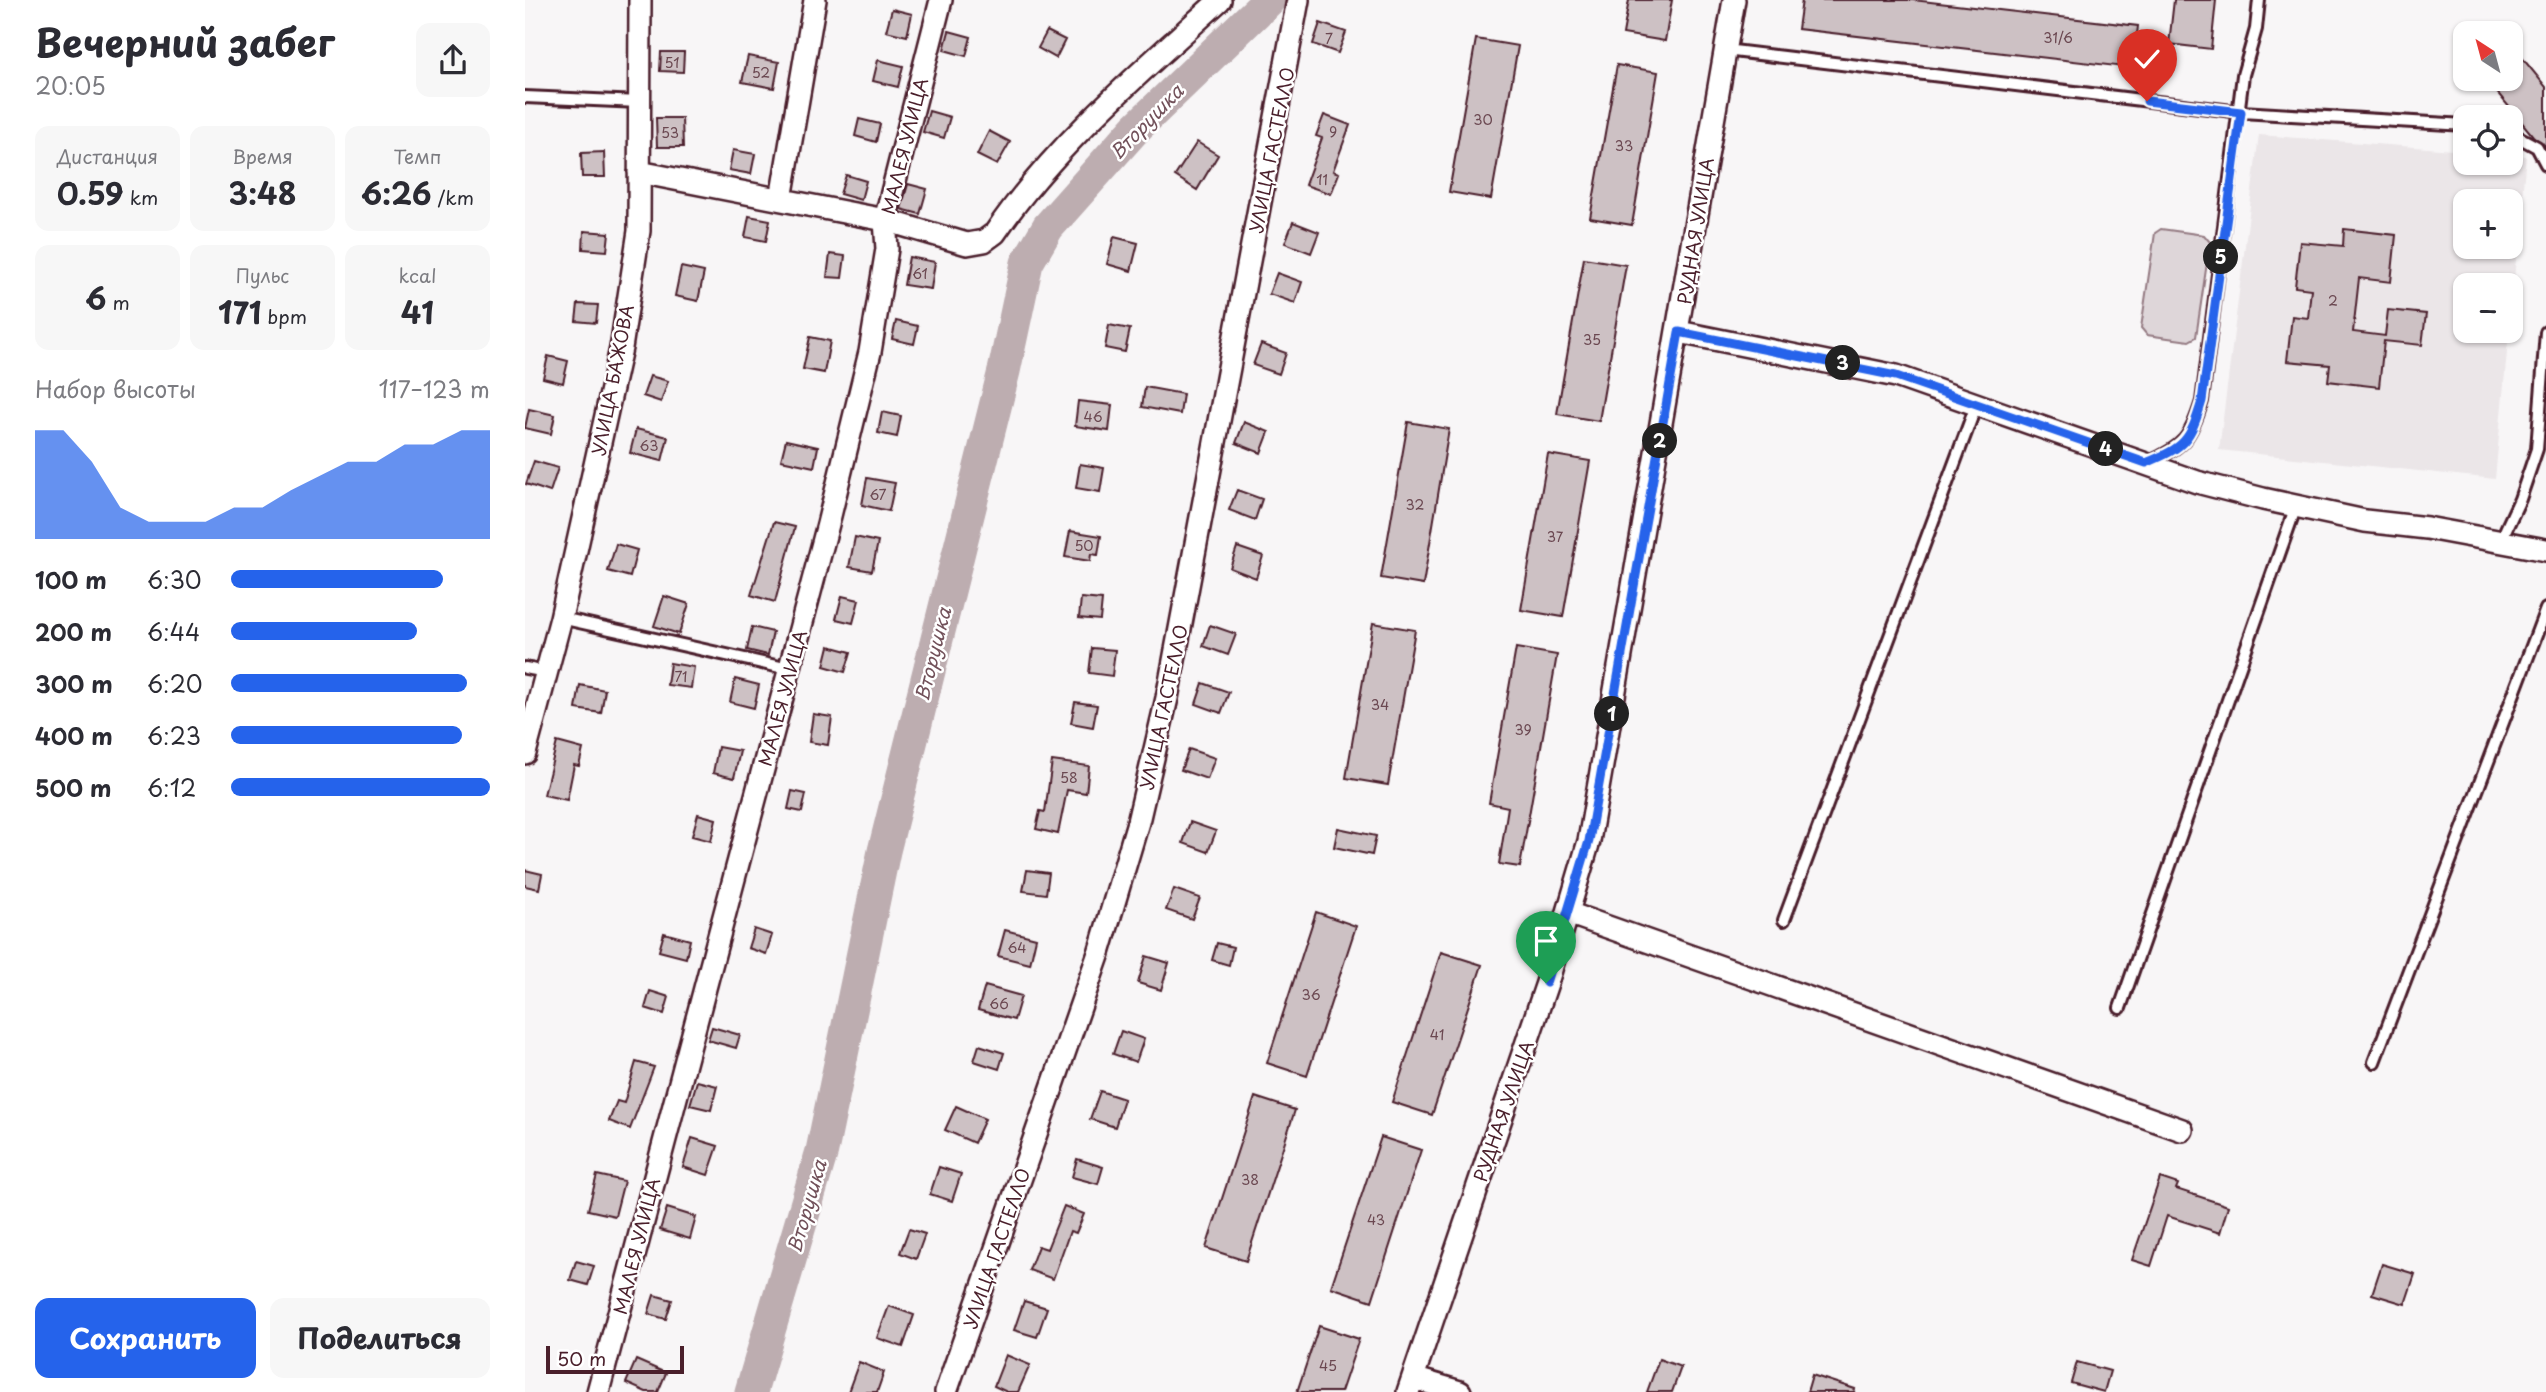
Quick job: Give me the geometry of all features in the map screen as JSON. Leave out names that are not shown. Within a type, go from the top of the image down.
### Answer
[{"type":"street","name":"УЛИЦА БАЖОВА","points":[[525,753],[561,618],[621,348],[639,232],[640,0]]},
{"type":"street","points":[[781,200],[815,0]]},
{"type":"street","name":"МАЛЕЯ УЛИЦА","points":[[598,1392],[870,352],[887,249],[885,220],[940,0]]},
{"type":"street","points":[[639,172],[885,220],[967,244],[984,241],[995,233],[1052,163],[1129,83],[1220,0]]},
{"type":"street","name":"УЛИЦА ГАСТЕЛЛО","points":[[946,1392],[1098,953],[1138,822],[1170,685],[1298,0]]},
{"type":"street","name":"РУДНАЯ УЛИЦА","points":[[1410,1385],[1568,913],[1589,841],[1679,332],[1734,0]]},
{"type":"street","points":[[1679,332],[1831,360],[1896,376],[2197,482],[2295,506],[2546,550]]},
{"type":"street","points":[[1568,913],[2182,1130]]},
{"type":"street","points":[[1410,1385],[1460,1392]]},
{"type":"lane","points":[[2146,463],[2177,450],[2193,429],[2202,401],[2241,112],[2243,75],[2256,29],[2259,0]]},
{"type":"lane","points":[[1725,50],[2241,112],[2453,124]]},
{"type":"lane","points":[[525,97],[640,102]]},
{"type":"lane","points":[[2523,139],[2537,147],[2546,164]]},
{"type":"lane","points":[[2500,542],[2520,499],[2537,449],[2546,332]]},
{"type":"lane","points":[[1784,920],[1977,403]]},
{"type":"lane","points":[[2120,1008],[2295,506]]},
{"type":"lane","points":[[2374,1062],[2546,609]]},
{"type":"lane","points":[[561,618],[789,670]]},
{"type":"lane","points":[[525,668],[547,672]]},
{"type":"shaded area","points":[[2259,135],[2453,150],[2453,175],[2523,175],[2523,156],[2526,156],[2523,189],[2453,189],[2453,259],[2516,259],[2515,273],[2453,273],[2453,343],[2508,343],[2495,479],[2219,450]]},
{"type":"shaded area","points":[[2161,229],[2204,235],[2210,242],[2196,337],[2189,341],[2147,335],[2141,328],[2155,233]]},
{"type":"building","points":[[1629,0],[1672,0],[1665,41],[1623,34]]},
{"type":"building","points":[[1802,0],[1913,0],[2138,26],[2133,68],[1798,29]]},
{"type":"building","points":[[2174,0],[2216,0],[2211,49],[2169,44]]},
{"type":"building","points":[[892,9],[912,14],[907,36],[886,31]]},
{"type":"building","points":[[1320,23],[1346,32],[1338,53],[1313,44]]},
{"type":"building","points":[[949,31],[971,37],[966,56],[944,50]]},
{"type":"building","points":[[1047,31],[1065,40],[1056,58],[1038,48]]},
{"type":"building","points":[[1476,39],[1518,46],[1491,199],[1449,192]]},
{"type":"building","points":[[661,52],[684,52],[683,72],[660,71]]},
{"type":"building","points":[[748,56],[779,62],[774,88],[742,82]]},
{"type":"building","points":[[2523,59],[2546,87],[2546,147],[2523,124],[2523,105],[2507,105],[2496,91],[2523,91]]},
{"type":"building","points":[[878,60],[903,66],[898,87],[873,81]]},
{"type":"building","points":[[1617,65],[1658,72],[1632,225],[1590,218]]},
{"type":"building","points":[[929,111],[950,117],[944,138],[923,132]]},
{"type":"building","points":[[1324,115],[1350,125],[1333,171],[1339,173],[1331,194],[1305,185],[1322,138],[1316,136]]},
{"type":"building","points":[[656,118],[682,118],[683,147],[657,147]]},
{"type":"building","points":[[859,119],[880,124],[876,142],[855,136]]},
{"type":"building","points":[[989,131],[1010,142],[997,165],[977,155]]},
{"type":"building","points":[[1197,142],[1218,155],[1197,190],[1175,176]]},
{"type":"building","points":[[733,150],[755,154],[751,174],[729,170]]},
{"type":"building","points":[[604,152],[605,177],[582,177],[581,153]]},
{"type":"building","points":[[846,175],[866,181],[861,200],[840,194]]},
{"type":"building","points":[[908,184],[927,189],[920,214],[901,209]]},
{"type":"building","points":[[749,216],[770,220],[766,241],[745,237]]},
{"type":"building","points":[[1293,222],[1319,232],[1311,253],[1285,243]]},
{"type":"building","points":[[2344,229],[2396,235],[2391,282],[2359,278],[2353,332],[2385,336],[2388,310],[2426,314],[2422,345],[2384,341],[2379,387],[2328,381],[2330,365],[2287,361],[2292,316],[2308,318],[2311,289],[2295,287],[2300,242],[2343,246]]},
{"type":"building","points":[[584,231],[609,233],[607,251],[583,249]]},
{"type":"building","points":[[1114,237],[1138,243],[1131,271],[1107,264]]},
{"type":"building","points":[[830,254],[845,256],[842,278],[827,277]]},
{"type":"building","points":[[909,257],[935,262],[931,289],[904,285]]},
{"type":"building","points":[[1584,258],[1626,265],[1599,421],[1557,414]]},
{"type":"building","points":[[681,267],[704,272],[698,301],[675,296]]},
{"type":"building","points":[[1277,273],[1302,282],[1295,303],[1269,294]]},
{"type":"building","points":[[578,304],[598,305],[596,323],[576,321]]},
{"type":"building","points":[[896,321],[918,326],[914,344],[892,339]]},
{"type":"building","points":[[1109,325],[1130,329],[1125,352],[1105,348]]},
{"type":"building","points":[[810,337],[830,341],[824,373],[803,369]]},
{"type":"building","points":[[1261,344],[1286,353],[1279,374],[1253,365]]},
{"type":"building","points":[[548,356],[568,361],[563,383],[543,378]]},
{"type":"building","points":[[650,376],[668,381],[661,402],[643,396]]},
{"type":"building","points":[[1145,387],[1183,394],[1180,414],[1142,407]]},
{"type":"building","points":[[1078,401],[1112,405],[1109,431],[1075,426]]},
{"type":"building","points":[[529,409],[555,415],[551,434],[525,428]]},
{"type":"building","points":[[882,412],[901,416],[897,437],[878,433]]},
{"type":"building","points":[[1244,422],[1269,432],[1261,453],[1236,443]]},
{"type":"building","points":[[1408,422],[1449,429],[1423,585],[1381,578]]},
{"type":"building","points":[[636,429],[668,437],[662,461],[630,453]]},
{"type":"building","points":[[786,440],[818,447],[814,467],[781,460]]},
{"type":"building","points":[[1548,454],[1590,461],[1563,617],[1521,610]]},
{"type":"building","points":[[534,461],[558,468],[550,492],[526,484]]},
{"type":"building","points":[[1080,464],[1104,468],[1100,492],[1076,488]]},
{"type":"building","points":[[867,478],[895,483],[889,511],[862,505]]},
{"type":"building","points":[[1237,490],[1262,499],[1255,520],[1229,510]]},
{"type":"building","points":[[774,522],[795,527],[775,602],[751,595]]},
{"type":"building","points":[[1070,531],[1101,536],[1098,555],[1091,554],[1090,561],[1065,557]]},
{"type":"building","points":[[855,537],[878,542],[872,571],[849,567]]},
{"type":"building","points":[[616,544],[637,550],[630,577],[608,571]]},
{"type":"building","points":[[1237,547],[1263,556],[1256,578],[1230,568]]},
{"type":"building","points":[[664,596],[689,604],[679,634],[654,626]]},
{"type":"building","points":[[842,596],[859,600],[853,623],[836,619]]},
{"type":"building","points":[[1081,598],[1102,600],[1100,620],[1079,618]]},
{"type":"building","points":[[1373,623],[1415,630],[1388,785],[1346,778]]},
{"type":"building","points":[[1210,625],[1236,634],[1228,655],[1203,646]]},
{"type":"building","points":[[752,627],[773,632],[768,655],[747,650]]},
{"type":"building","points":[[829,646],[851,652],[845,672],[824,666]]},
{"type":"building","points":[[1092,648],[1115,650],[1112,676],[1089,673]]},
{"type":"building","points":[[1516,648],[1557,655],[1520,867],[1499,864],[1508,807],[1489,803]]},
{"type":"building","points":[[670,663],[694,667],[691,688],[667,685]]},
{"type":"building","points":[[735,679],[759,685],[754,708],[730,702]]},
{"type":"building","points":[[1203,683],[1229,692],[1221,713],[1196,704]]},
{"type":"building","points":[[580,685],[605,690],[601,713],[576,709]]},
{"type":"building","points":[[1075,702],[1097,705],[1093,727],[1071,723]]},
{"type":"building","points":[[813,714],[832,717],[828,745],[809,742]]},
{"type":"building","points":[[557,742],[583,749],[579,766],[574,765],[567,800],[544,795]]},
{"type":"building","points":[[718,747],[740,751],[734,778],[713,773]]},
{"type":"building","points":[[1189,749],[1215,758],[1207,779],[1181,770]]},
{"type":"building","points":[[1052,761],[1089,766],[1086,793],[1067,790],[1058,834],[1036,829],[1040,811],[1045,812]]},
{"type":"building","points":[[792,791],[806,794],[802,812],[788,809]]},
{"type":"building","points":[[698,814],[716,819],[711,841],[692,836]]},
{"type":"building","points":[[1190,822],[1216,831],[1208,852],[1183,843]]},
{"type":"building","points":[[1338,828],[1376,836],[1372,855],[1334,847]]},
{"type":"building","points":[[525,870],[542,874],[539,889],[525,886]]},
{"type":"building","points":[[1027,870],[1049,873],[1046,894],[1023,891]]},
{"type":"building","points":[[1174,889],[1200,898],[1192,919],[1166,910]]},
{"type":"building","points":[[1316,912],[1356,926],[1307,1076],[1267,1063]]},
{"type":"building","points":[[754,929],[772,935],[766,954],[748,948]]},
{"type":"building","points":[[1005,930],[1036,938],[1030,964],[998,956]]},
{"type":"building","points":[[664,933],[690,940],[686,958],[659,951]]},
{"type":"building","points":[[1217,943],[1233,947],[1229,965],[1212,960]]},
{"type":"building","points":[[1441,952],[1482,965],[1432,1115],[1392,1102]]},
{"type":"building","points":[[1146,956],[1169,963],[1161,990],[1138,983]]},
{"type":"building","points":[[985,986],[1021,996],[1014,1020],[978,1010]]},
{"type":"building","points":[[650,991],[669,997],[664,1014],[645,1008]]},
{"type":"building","points":[[712,1027],[740,1035],[736,1048],[708,1040]]},
{"type":"building","points":[[1121,1031],[1144,1039],[1136,1062],[1113,1054]]},
{"type":"building","points":[[979,1045],[1004,1053],[999,1069],[974,1061]]},
{"type":"building","points":[[636,1062],[654,1067],[630,1129],[609,1121],[617,1101],[624,1103]]},
{"type":"building","points":[[697,1081],[717,1086],[711,1110],[690,1105]]},
{"type":"building","points":[[1100,1091],[1124,1099],[1115,1127],[1090,1119]]},
{"type":"building","points":[[1255,1097],[1295,1110],[1246,1261],[1206,1248]]},
{"type":"building","points":[[956,1106],[985,1119],[974,1143],[945,1130]]},
{"type":"building","points":[[1381,1137],[1421,1150],[1372,1301],[1331,1287]]},
{"type":"building","points":[[692,1138],[718,1146],[708,1175],[683,1167]]},
{"type":"building","points":[[1077,1159],[1103,1167],[1098,1184],[1072,1177]]},
{"type":"building","points":[[939,1167],[961,1174],[952,1201],[930,1194]]},
{"type":"building","points":[[597,1175],[624,1181],[615,1216],[588,1210]]},
{"type":"building","points":[[2160,1178],[2178,1184],[2176,1189],[2228,1206],[2220,1233],[2167,1216],[2151,1266],[2132,1260]]},
{"type":"building","points":[[1064,1206],[1084,1214],[1076,1233],[1070,1231],[1053,1279],[1029,1270],[1038,1246],[1047,1249]]},
{"type":"building","points":[[667,1208],[696,1217],[690,1239],[660,1230]]},
{"type":"building","points":[[909,1229],[925,1234],[916,1259],[900,1253]]},
{"type":"building","points":[[576,1261],[594,1266],[588,1285],[570,1280]]},
{"type":"building","points":[[2382,1264],[2415,1274],[2405,1304],[2372,1294]]},
{"type":"building","points":[[654,1295],[672,1300],[666,1319],[648,1314]]},
{"type":"building","points":[[1024,1301],[1047,1308],[1037,1337],[1014,1330]]},
{"type":"building","points":[[889,1306],[914,1315],[903,1347],[877,1338]]},
{"type":"building","points":[[1319,1326],[1359,1339],[1341,1392],[1297,1392]]},
{"type":"building","points":[[1006,1355],[1030,1365],[1018,1392],[1007,1392],[994,1386]]},
{"type":"building","points":[[1659,1359],[1681,1367],[1672,1392],[1647,1392]]},
{"type":"building","points":[[636,1360],[666,1373],[658,1392],[646,1392],[626,1383]]},
{"type":"building","points":[[859,1362],[884,1372],[877,1392],[848,1392]]},
{"type":"building","points":[[2077,1362],[2110,1371],[2104,1392],[2071,1383]]},
{"type":"building","points":[[1812,1375],[1855,1389],[1854,1392],[1807,1392]]},
{"type":"waterway","name":"Вторушка","points":[[751,1392],[822,1151],[884,851],[1004,371],[1027,263],[1048,227],[1136,128],[1269,0]]},
{"type":"route","points":[[1546,983],[1589,841],[1679,332],[1831,360],[1896,376],[2146,463],[2177,450],[2193,429],[2202,401],[2241,112],[2147,101]]}]
